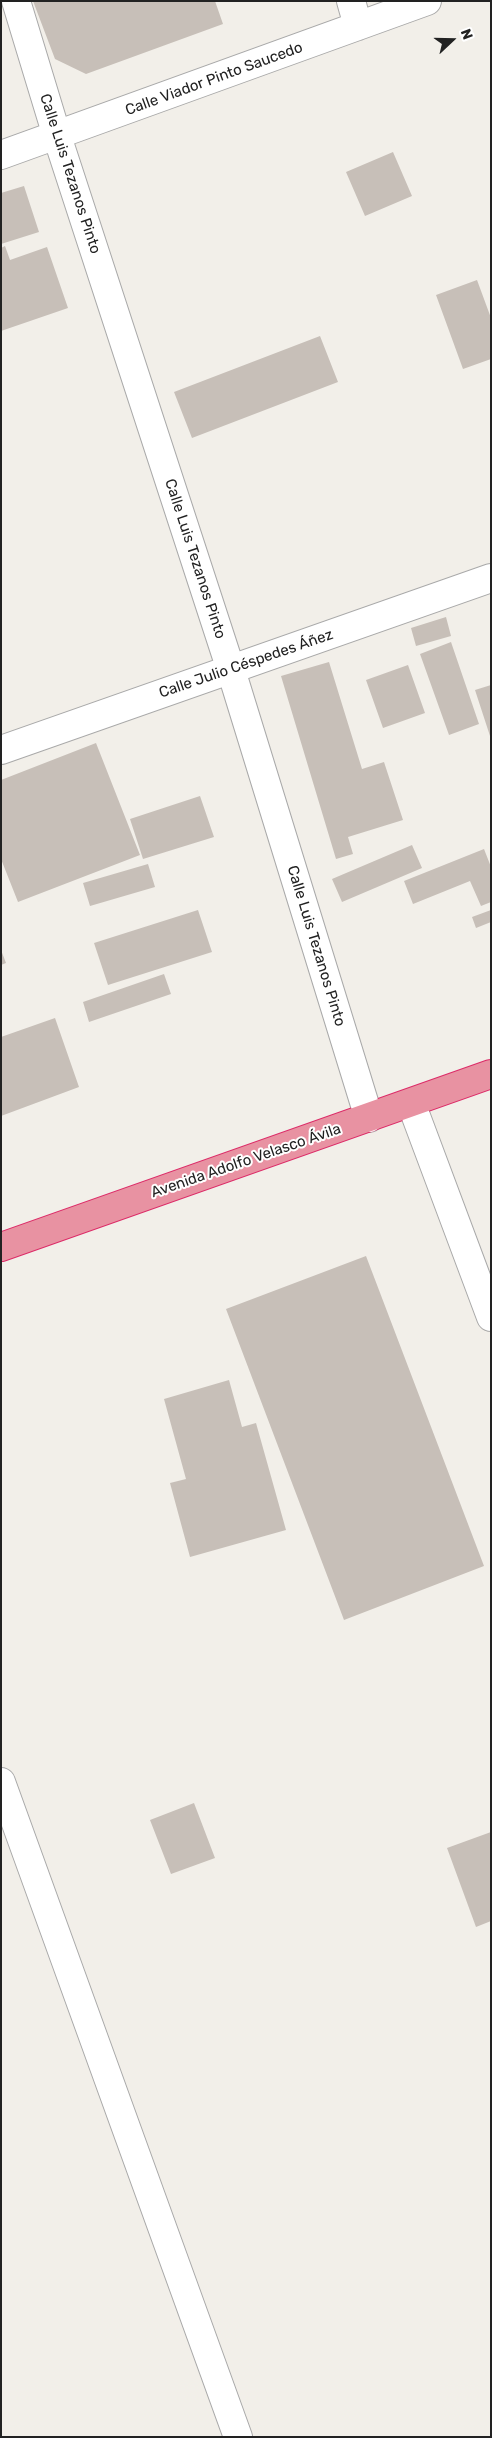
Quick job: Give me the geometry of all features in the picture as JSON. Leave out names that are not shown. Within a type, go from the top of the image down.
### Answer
[{"type":"highway","name":"Avenida Adolfo Velasco Ávila","points":[[1,1248],[491,1074]]},
{"type":"street","name":"Calle Luis Tezanos Pinto","points":[[16,1],[230,670],[369,1118]]},
{"type":"street","name":"Calle Viador Pinto Saucedo","points":[[1,155],[58,136],[355,13],[427,1]]},
{"type":"street","name":"Calle Julio Céspedes Áñez","points":[[1,750],[491,578]]},
{"type":"street","points":[[411,1103],[491,1317]]},
{"type":"street","points":[[1,1782],[238,2437]]},
{"type":"building","points":[[33,1],[215,1],[223,24],[86,74],[55,59]]},
{"type":"building","points":[[393,152],[412,196],[365,216],[346,172]]},
{"type":"building","points":[[24,186],[39,232],[1,244],[1,193]]},
{"type":"building","points":[[5,246],[10,260],[47,247],[68,308],[1,331],[1,248]]},
{"type":"building","points":[[477,280],[491,318],[491,359],[463,369],[436,295]]},
{"type":"building","points":[[320,336],[338,382],[192,438],[174,392]]},
{"type":"building","points":[[446,617],[451,636],[416,646],[411,628]]},
{"type":"building","points":[[451,642],[479,724],[449,735],[420,654]]},
{"type":"building","points":[[329,662],[362,769],[384,762],[403,820],[348,837],[353,854],[336,859],[281,676]]},
{"type":"building","points":[[408,665],[425,713],[383,728],[366,680]]},
{"type":"building","points":[[491,685],[491,736],[490,736],[475,690]]},
{"type":"building","points":[[96,743],[140,855],[18,902],[1,859],[1,780]]},
{"type":"building","points":[[200,796],[214,837],[143,859],[130,819]]},
{"type":"building","points":[[412,845],[422,868],[342,902],[332,879]]},
{"type":"building","points":[[484,849],[491,867],[491,902],[481,906],[470,881],[413,904],[404,881]]},
{"type":"building","points":[[148,864],[155,887],[90,906],[83,883]]},
{"type":"building","points":[[198,910],[212,952],[108,985],[94,943]]},
{"type":"building","points":[[491,910],[491,922],[476,928],[472,917]]},
{"type":"building","points":[[1,950],[6,963],[1,965]]},
{"type":"building","points":[[164,974],[171,994],[89,1022],[83,1002]]},
{"type":"building","points":[[55,1018],[79,1087],[1,1116],[1,1037]]},
{"type":"building","points":[[366,1256],[484,1566],[344,1620],[226,1309]]},
{"type":"building","points":[[229,1380],[242,1427],[256,1423],[286,1530],[190,1557],[170,1483],[186,1479],[164,1399]]},
{"type":"building","points":[[194,1803],[215,1858],[171,1874],[150,1820]]},
{"type":"building","points":[[491,1832],[491,1921],[476,1927],[447,1848]]}]
